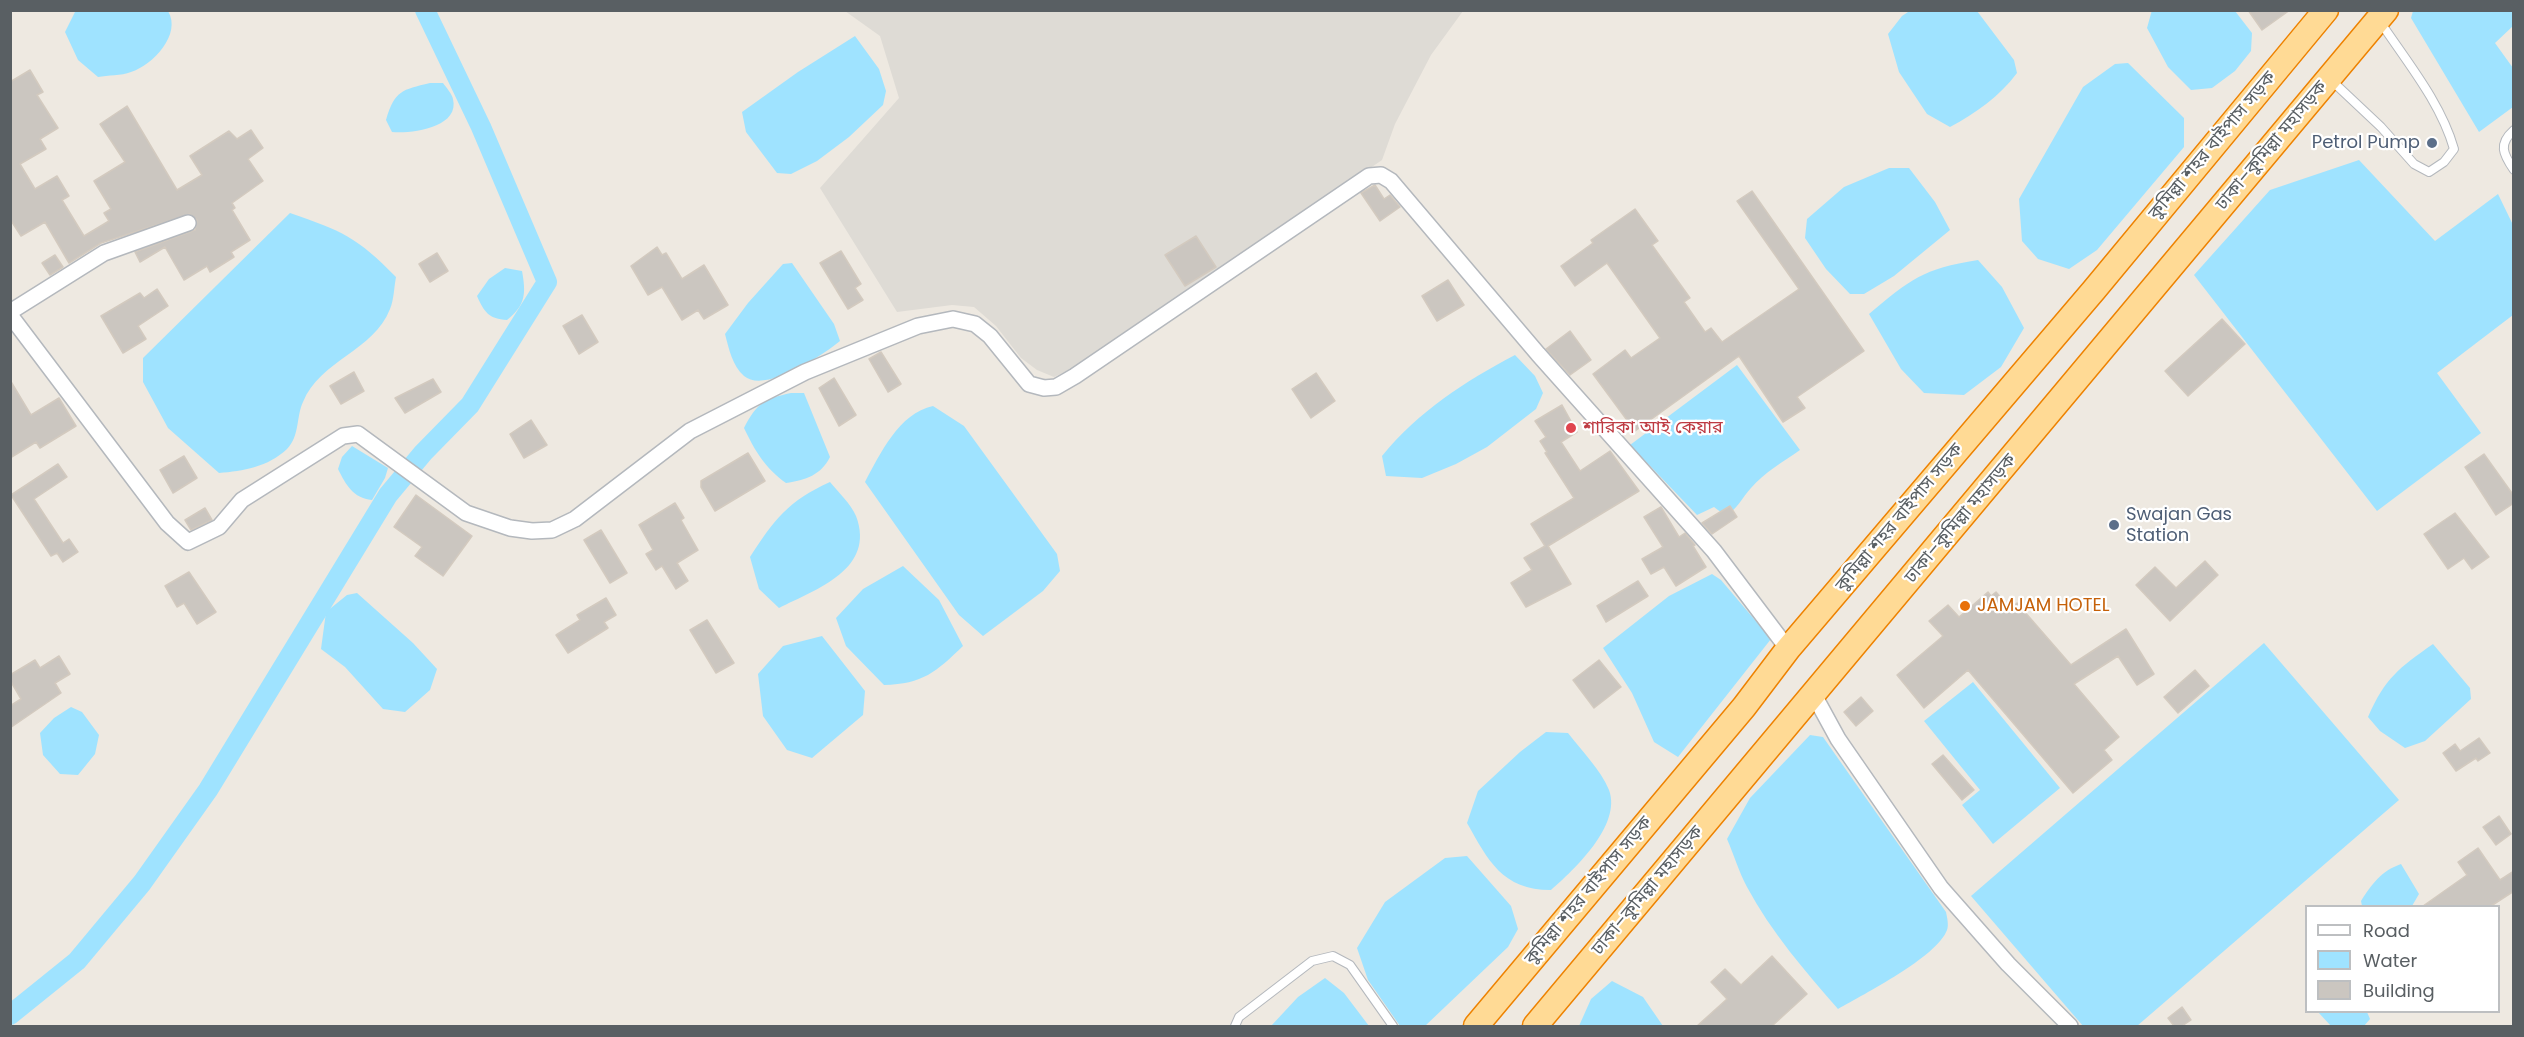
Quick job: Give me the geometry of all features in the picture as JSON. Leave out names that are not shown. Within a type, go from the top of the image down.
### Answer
[{"type":"highway","name":"কুমিল্লা শহর বাইপাস সড়ক","points":[[1476,1026],[1744,707],[1788,649],[2079,308],[2326,10]]},
{"type":"highway","name":"ঢাকা–কুমিল্লা মহাসড়ক","points":[[1535,1026],[2382,15]]},
{"type":"street","points":[[188,223],[104,253],[10,313],[167,523],[188,542],[219,527],[242,500],[344,436],[358,434],[466,513],[510,528],[532,531],[552,530],[575,519],[690,431],[805,372],[918,326],[953,319],[975,324],[990,336],[1029,384],[1044,388],[1056,387],[1076,376],[1206,285],[1375,174],[1391,181],[1538,354],[1714,551],[1788,649]]},
{"type":"street","points":[[1814,695],[1838,739],[1941,888],[2008,964],[2070,1026]]},
{"type":"lane","points":[[2329,78],[2381,127],[2414,164],[2428,172],[2444,162],[2454,149],[2448,130],[2382,15]]},
{"type":"lane","points":[[2514,130],[2504,138],[2502,146],[2514,170]]},
{"type":"lane","points":[[1235,1026],[1239,1017],[1312,961],[1332,956],[1350,965],[1393,1026]]},
{"type":"shaded area","points":[[845,11],[1463,11],[1431,55],[1395,124],[1382,160],[1087,361],[1054,377],[1037,370],[1021,358],[996,326],[974,307],[952,305],[897,312],[820,188],[899,98],[880,36]]},
{"type":"water","points":[[76,10],[168,11],[171,29],[163,48],[148,63],[127,73],[98,77],[78,60],[65,32]]},
{"type":"water","points":[[1911,10],[1977,11],[2014,60],[2017,73],[2003,90],[1978,110],[1950,127],[1927,114],[1899,72],[1888,34],[1902,16]]},
{"type":"water","points":[[2152,10],[2235,11],[2252,33],[2251,51],[2235,71],[2212,88],[2191,90],[2168,67],[2147,28]]},
{"type":"water","points":[[2413,11],[2513,11],[2513,26],[2495,43],[2513,68],[2513,107],[2479,132],[2411,18]]},
{"type":"water","points":[[855,36],[879,69],[886,91],[883,105],[849,137],[817,161],[791,174],[777,173],[746,132],[742,112],[798,72]]},
{"type":"water","points":[[2128,63],[2184,118],[2184,147],[2097,250],[2069,269],[2038,259],[2022,241],[2019,199],[2083,87],[2115,64]]},
{"type":"water","points":[[430,83],[443,83],[451,95],[453,109],[449,117],[442,123],[421,130],[392,132],[386,120],[396,97],[406,90]]},
{"type":"water","points":[[2359,160],[2435,241],[2498,194],[2513,225],[2513,315],[2437,373],[2481,433],[2377,511],[2194,275],[2270,190]]},
{"type":"water","points":[[1889,168],[1909,168],[1935,202],[1950,230],[1894,276],[1864,294],[1850,294],[1826,269],[1805,238],[1807,219],[1844,187]]},
{"type":"water","points":[[290,213],[348,237],[370,253],[396,277],[393,298],[382,323],[372,335],[334,365],[311,388],[303,402],[294,438],[287,449],[263,464],[219,473],[168,428],[143,382],[143,358]]},
{"type":"water","points":[[1978,260],[2002,287],[2024,328],[2001,367],[1964,395],[1924,393],[1901,369],[1869,314],[1918,277],[1943,267]]},
{"type":"water","points":[[792,263],[834,324],[840,341],[794,371],[779,377],[753,380],[744,376],[737,367],[725,334],[748,303],[783,264]]},
{"type":"water","points":[[505,268],[522,271],[524,286],[521,304],[507,320],[488,314],[477,296],[489,279]]},
{"type":"water","points":[[1515,355],[1535,376],[1543,393],[1536,409],[1487,447],[1456,464],[1422,478],[1386,476],[1382,456],[1411,425],[1460,387]]},
{"type":"water","points":[[1737,365],[1800,450],[1762,477],[1726,516],[1714,507],[1697,515],[1630,445]]},
{"type":"water","points":[[791,393],[804,393],[830,457],[812,476],[786,483],[761,458],[744,428],[762,403]]},
{"type":"water","points":[[933,406],[964,426],[1057,554],[1060,571],[1043,591],[983,636],[959,615],[865,482],[884,447],[900,426],[921,410]]},
{"type":"water","points":[[352,446],[388,468],[372,500],[355,494],[338,469],[342,457]]},
{"type":"water","points":[[830,482],[856,516],[860,534],[858,550],[839,575],[825,585],[779,608],[759,589],[750,557],[783,513],[815,489]]},
{"type":"water","points":[[903,566],[939,600],[963,646],[928,675],[909,682],[884,685],[846,646],[836,618],[863,589]]},
{"type":"water","points":[[1712,574],[1721,580],[1771,639],[1678,757],[1654,742],[1632,693],[1603,648],[1669,596]]},
{"type":"water","points":[[357,593],[413,643],[437,669],[430,690],[405,712],[383,709],[345,667],[321,649],[326,612],[347,595]]},
{"type":"water","points":[[822,636],[865,691],[863,715],[812,758],[787,750],[763,716],[758,674],[783,646]]},
{"type":"water","points":[[2264,643],[2399,800],[2137,1026],[2083,1026],[1971,896]]},
{"type":"water","points":[[2433,644],[2470,688],[2471,699],[2425,741],[2405,748],[2380,731],[2368,717],[2394,675]]},
{"type":"water","points":[[1973,682],[2060,788],[1993,844],[1962,805],[1980,790],[1924,721]]},
{"type":"water","points":[[71,707],[82,712],[99,735],[95,754],[78,775],[60,774],[43,755],[40,733],[54,718]]},
{"type":"water","points":[[1546,732],[1568,733],[1601,775],[1609,790],[1611,804],[1609,818],[1594,846],[1551,890],[1534,889],[1508,879],[1490,860],[1467,823],[1478,791],[1520,752]]},
{"type":"water","points":[[1810,735],[1823,737],[1946,912],[1948,921],[1947,930],[1941,941],[1929,952],[1881,985],[1838,1009],[1801,966],[1756,904],[1727,839],[1750,798]]},
{"type":"water","points":[[1467,856],[1511,906],[1518,929],[1508,947],[1425,1026],[1400,1026],[1368,980],[1357,948],[1385,902],[1445,858]]},
{"type":"water","points":[[2401,864],[2419,894],[2413,905],[2362,905],[2361,901],[2369,889],[2388,870]]},
{"type":"water","points":[[1325,978],[1344,993],[1369,1026],[1271,1026],[1298,997]]},
{"type":"water","points":[[1612,981],[1643,997],[1663,1026],[1579,1026],[1591,999]]},
{"type":"water","points":[[2319,1013],[2367,1013],[2370,1019],[2364,1026],[2331,1026]]},
{"type":"building","points":[[2248,10],[2290,10],[2262,30]]},
{"type":"building","points":[[30,70],[43,92],[37,95],[58,128],[40,139],[46,149],[20,164],[35,189],[57,176],[69,196],[62,200],[84,236],[109,221],[104,213],[111,209],[94,181],[125,162],[100,124],[127,106],[177,190],[202,175],[190,156],[229,131],[237,139],[251,130],[263,148],[248,159],[263,181],[232,203],[235,208],[232,210],[250,240],[231,252],[234,257],[210,272],[207,266],[184,280],[165,247],[140,262],[135,252],[195,230],[197,220],[190,214],[101,243],[69,263],[45,222],[21,236],[10,219],[10,82]]},
{"type":"building","points":[[1375,185],[1384,199],[1390,195],[1400,207],[1380,221],[1361,193]]},
{"type":"building","points":[[1752,191],[1864,351],[1797,397],[1805,408],[1783,422],[1739,356],[1635,431],[1593,374],[1625,350],[1631,358],[1660,338],[1607,263],[1575,286],[1561,266],[1593,243],[1591,240],[1635,209],[1658,241],[1652,245],[1690,298],[1684,302],[1705,332],[1711,328],[1722,342],[1799,289],[1737,201]]},
{"type":"building","points":[[1196,236],[1216,267],[1185,286],[1165,255]]},
{"type":"building","points":[[657,247],[662,255],[666,253],[682,279],[704,265],[728,305],[704,319],[698,310],[682,320],[662,287],[648,295],[631,266]]},
{"type":"building","points":[[841,251],[861,284],[855,288],[863,300],[848,309],[820,263]]},
{"type":"building","points":[[437,253],[448,271],[430,282],[419,264]]},
{"type":"building","points":[[55,255],[63,267],[50,275],[42,263]]},
{"type":"building","points":[[1448,280],[1464,305],[1437,321],[1422,296]]},
{"type":"building","points":[[157,289],[168,306],[138,326],[146,339],[123,353],[101,316],[140,293],[144,298]]},
{"type":"building","points":[[582,315],[598,342],[579,354],[563,326]]},
{"type":"building","points":[[2222,319],[2245,344],[2188,396],[2165,371]]},
{"type":"building","points":[[1570,331],[1591,360],[1570,375],[1546,349]]},
{"type":"building","points":[[881,352],[901,384],[888,392],[869,359]]},
{"type":"building","points":[[354,372],[364,391],[341,404],[330,386]]},
{"type":"building","points":[[1316,373],[1335,401],[1311,418],[1292,389]]},
{"type":"building","points":[[834,378],[856,415],[839,426],[819,388]]},
{"type":"building","points":[[433,379],[441,392],[405,413],[395,398]]},
{"type":"building","points":[[10,380],[31,415],[59,398],[76,426],[40,448],[36,442],[10,458]]},
{"type":"building","points":[[1562,405],[1577,432],[1561,442],[1580,471],[1610,451],[1639,491],[1548,546],[1571,584],[1526,607],[1511,583],[1532,570],[1524,558],[1545,546],[1531,524],[1574,498],[1545,453],[1547,452],[1540,441],[1546,437],[1535,421]]},
{"type":"building","points":[[531,420],[547,445],[524,458],[510,434]]},
{"type":"building","points":[[748,453],[765,481],[715,511],[701,487],[701,481]]},
{"type":"building","points":[[2484,454],[2514,496],[2514,503],[2496,515],[2465,467]]},
{"type":"building","points":[[184,456],[197,478],[173,493],[160,470]]},
{"type":"building","points":[[58,464],[67,477],[34,499],[63,543],[69,539],[78,552],[63,562],[57,553],[51,556],[11,495]]},
{"type":"building","points":[[416,495],[472,536],[443,576],[415,556],[422,547],[394,527]]},
{"type":"building","points":[[675,503],[684,518],[681,520],[698,550],[677,563],[688,581],[676,589],[662,566],[656,570],[646,554],[653,550],[639,525]]},
{"type":"building","points":[[1730,506],[1737,517],[1712,534],[1702,523]]},
{"type":"building","points":[[1661,507],[1679,537],[1685,533],[1695,545],[1693,546],[1706,567],[1676,586],[1664,567],[1651,574],[1642,559],[1663,547],[1644,517]]},
{"type":"building","points":[[205,508],[212,520],[191,530],[185,520]]},
{"type":"building","points":[[2455,513],[2489,557],[2472,569],[2464,558],[2448,569],[2424,534]]},
{"type":"building","points":[[601,530],[627,573],[610,583],[584,540]]},
{"type":"building","points":[[2205,561],[2218,575],[2170,621],[2136,585],[2155,567],[2176,588]]},
{"type":"building","points":[[189,572],[216,612],[197,624],[184,603],[177,607],[165,586]]},
{"type":"building","points":[[1638,581],[1648,596],[1606,622],[1597,606]]},
{"type":"building","points":[[1988,592],[1991,596],[1996,592],[2010,608],[2017,603],[2071,665],[2126,629],[2154,674],[2137,685],[2118,656],[2074,684],[2119,737],[2104,750],[2112,760],[2073,793],[1968,670],[1924,708],[1897,675],[1943,636],[1929,621],[1948,605],[1959,617]]},
{"type":"building","points":[[606,598],[616,615],[604,622],[608,628],[568,653],[556,635],[580,620],[577,615]]},
{"type":"building","points":[[707,620],[734,663],[716,673],[690,630]]},
{"type":"building","points":[[59,656],[70,674],[55,683],[61,693],[10,728],[10,706],[21,699],[10,680],[10,675],[35,660],[40,668]]},
{"type":"building","points":[[1599,660],[1621,687],[1594,708],[1573,680]]},
{"type":"building","points":[[2195,670],[2209,686],[2178,713],[2164,697]]},
{"type":"building","points":[[1861,697],[1873,711],[1856,726],[1844,712]]},
{"type":"building","points":[[2479,738],[2490,753],[2478,761],[2476,758],[2456,771],[2443,753],[2455,744],[2460,751]]},
{"type":"building","points":[[1943,755],[1974,790],[1962,800],[1932,764]]},
{"type":"building","points":[[2499,816],[2511,834],[2496,845],[2483,827]]},
{"type":"building","points":[[2478,848],[2500,880],[2514,871],[2514,891],[2493,905],[2424,905],[2467,875],[2458,862]]},
{"type":"building","points":[[1772,956],[1807,994],[1772,1026],[1697,1026],[1727,999],[1711,982],[1725,969],[1741,985]]},
{"type":"building","points":[[2182,1007],[2191,1020],[2182,1026],[2174,1026],[2168,1018]]},
{"type":"waterway","points":[[10,1015],[77,961],[142,883],[208,790],[388,495],[423,453],[470,405],[547,282],[481,127],[425,10]]},
{"type":"place","name":"Petrol Pump","points":[[2432,143]]},
{"type":"place","name":"শারিকা আই কেয়ার","points":[[1571,428]]},
{"type":"place","name":"Swajan Gas Station","points":[[2114,525]]},
{"type":"place","name":"JAMJAM HOTEL","points":[[1965,606]]}]
